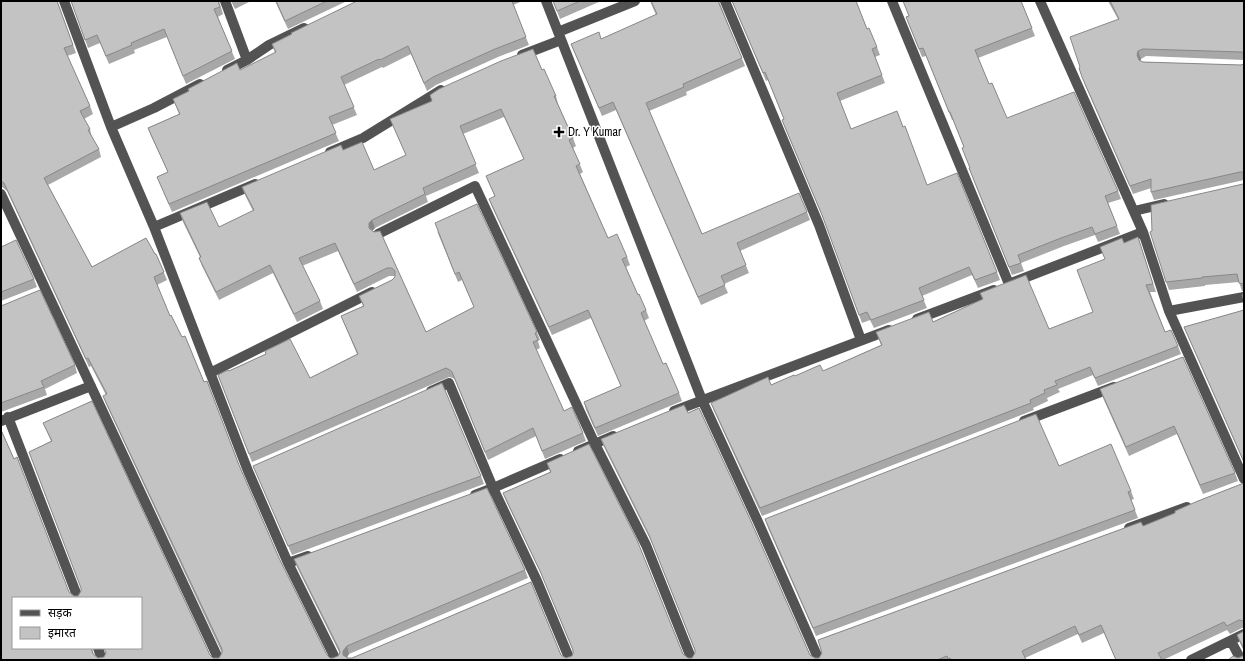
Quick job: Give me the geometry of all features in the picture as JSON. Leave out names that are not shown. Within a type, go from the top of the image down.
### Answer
[{"type":"street","points":[[64,1],[111,127],[154,227],[210,373],[252,470],[288,563],[336,660]]},
{"type":"street","points":[[225,1],[246,60]]},
{"type":"street","points":[[546,1],[702,400],[763,522],[817,643],[819,660]]},
{"type":"street","points":[[514,58],[636,1]]},
{"type":"street","points":[[725,1],[819,225],[861,340]]},
{"type":"street","points":[[892,1],[1009,284]]},
{"type":"street","points":[[1040,1],[1143,232],[1169,311],[1187,358],[1244,479]]},
{"type":"street","points":[[220,74],[269,45],[312,24]]},
{"type":"street","points":[[111,127],[154,108],[207,81]]},
{"type":"street","points":[[320,157],[363,138],[439,91],[453,85]]},
{"type":"street","points":[[154,227],[262,181]]},
{"type":"street","points":[[378,234],[475,186],[596,444],[646,544],[692,660]]},
{"type":"street","points":[[1,194],[43,292],[91,386],[219,660]]},
{"type":"street","points":[[1134,211],[1170,203]]},
{"type":"street","points":[[667,414],[1143,232]]},
{"type":"street","points":[[210,373],[378,289]]},
{"type":"street","points":[[1169,311],[1243,300]]},
{"type":"street","points":[[1017,424],[1126,382]]},
{"type":"street","points":[[420,396],[449,383],[533,582],[570,660]]},
{"type":"street","points":[[78,597],[5,419],[91,386]]},
{"type":"street","points":[[465,498],[493,488],[624,432]]},
{"type":"street","points":[[1118,532],[1200,502]]},
{"type":"street","points":[[288,563],[316,553]]},
{"type":"street","points":[[1191,660],[1244,634]]},
{"type":"street","points":[[1230,641],[1241,660]]},
{"type":"street","points":[[98,649],[102,660]]},
{"type":"building","points":[[1,1],[57,1],[73,45],[64,48],[90,106],[80,111],[90,129],[88,130],[99,149],[44,178],[92,267],[146,238],[156,254],[164,272],[154,277],[170,316],[171,315],[182,337],[185,336],[204,382],[207,381],[239,465],[279,558],[327,655],[330,658],[338,656],[340,653],[339,649],[294,559],[487,488],[525,570],[347,646],[343,651],[343,655],[348,658],[352,658],[531,582],[561,655],[566,658],[572,656],[573,650],[540,571],[503,493],[551,472],[547,463],[589,444],[637,540],[683,654],[688,658],[692,658],[695,650],[649,535],[601,439],[684,405],[688,413],[699,408],[810,655],[815,658],[819,658],[822,653],[818,640],[1141,522],[1143,526],[1175,513],[1175,511],[1198,501],[1244,483],[1244,621],[1239,620],[1227,626],[1224,622],[1158,653],[1162,660],[1116,660],[1101,625],[1079,635],[1075,626],[1022,651],[1026,660],[951,660],[950,658],[948,659],[947,656],[937,660],[1,660],[1,430],[14,459],[17,457],[69,592],[74,596],[78,596],[81,588],[29,452],[52,441],[43,423],[92,401],[210,655],[213,658],[219,658],[222,653],[222,649],[103,396],[107,394],[88,358],[86,359],[4,183],[1,181]]},
{"type":"building","points":[[71,1],[218,1],[220,7],[214,9],[232,51],[183,76],[164,29],[131,43],[132,45],[106,56],[97,35],[85,40]]},
{"type":"building","points":[[276,1],[327,1],[285,21]]},
{"type":"building","points":[[357,1],[512,1],[526,37],[495,49],[433,77],[424,83],[408,46],[380,60],[379,59],[341,77],[354,107],[329,117],[336,133],[169,204],[157,177],[168,172],[148,128],[180,114],[173,99],[189,91],[188,89],[237,63],[240,70],[276,52],[272,44],[292,34],[291,33]]},
{"type":"building","points":[[553,1],[580,1],[557,11]]},
{"type":"building","points":[[651,1],[718,1],[742,58],[683,84],[684,87],[646,103],[702,234],[799,193],[807,212],[737,243],[746,265],[721,276],[725,285],[698,297],[613,102],[599,108],[571,44],[599,32],[601,39],[657,14]]},
{"type":"building","points":[[732,1],[856,1],[867,29],[869,28],[877,47],[872,49],[882,75],[837,93],[851,129],[897,111],[903,127],[905,126],[927,185],[957,173],[997,272],[975,280],[969,267],[919,288],[924,300],[871,320],[867,312],[859,315],[822,215],[782,120],[784,119],[765,72],[763,73]]},
{"type":"building","points":[[903,1],[1021,1],[1032,28],[975,50],[989,84],[992,83],[1007,118],[1074,92],[1118,191],[1105,196],[1117,226],[1095,234],[1092,227],[1061,238],[1018,255],[1021,263],[1009,267],[969,168],[962,148],[964,147],[950,112],[923,48],[919,49],[906,17],[909,16]]},
{"type":"building","points":[[1110,1],[1244,1],[1244,53],[1143,49],[1138,51],[1137,55],[1139,60],[1143,62],[1244,64],[1244,173],[1240,172],[1151,192],[1151,179],[1130,186],[1082,77],[1070,37],[1119,19]]},
{"type":"building","points":[[533,49],[542,70],[544,69],[556,96],[554,96],[573,138],[569,140],[580,164],[576,166],[608,238],[617,234],[627,257],[622,259],[646,310],[641,313],[663,364],[666,363],[679,393],[595,428],[584,402],[621,386],[588,310],[549,327],[489,199],[495,196],[486,176],[524,159],[501,109],[460,126],[476,164],[423,188],[425,194],[372,220],[369,223],[369,228],[374,232],[380,231],[426,332],[474,307],[459,272],[455,274],[435,223],[477,204],[537,332],[535,333],[538,340],[533,342],[564,411],[572,407],[583,433],[542,451],[533,428],[485,452],[452,372],[446,368],[249,454],[218,375],[266,354],[265,351],[290,339],[310,378],[358,354],[341,316],[364,306],[359,296],[392,280],[395,277],[395,271],[392,268],[387,268],[354,284],[335,243],[299,258],[320,301],[294,314],[270,265],[216,292],[199,258],[201,257],[180,213],[207,202],[219,227],[254,210],[242,187],[341,145],[343,150],[362,142],[374,170],[406,155],[390,119],[432,101],[430,95],[439,89],[501,61]]},
{"type":"building","points":[[1244,183],[1244,284],[1239,283],[1237,274],[1166,282],[1150,232],[1152,231],[1151,205]]},
{"type":"building","points":[[1138,237],[1153,284],[1146,285],[1165,332],[1171,330],[1178,346],[1095,378],[1090,367],[1055,381],[1057,385],[1044,390],[1045,393],[1030,400],[1031,403],[760,508],[711,403],[768,377],[771,385],[820,365],[823,371],[882,345],[876,332],[929,312],[933,322],[983,299],[980,293],[1026,275],[1049,329],[1093,312],[1077,270],[1105,259],[1100,247],[1122,238],[1124,243]]},
{"type":"building","points":[[16,240],[34,279],[1,292],[1,247]]},
{"type":"building","points":[[40,290],[75,365],[41,381],[44,387],[1,403],[1,306]]},
{"type":"building","points":[[1244,310],[1244,462],[1184,327]]},
{"type":"building","points":[[1183,357],[1235,473],[1200,485],[1174,426],[1126,447],[1100,389]]},
{"type":"building","points":[[442,383],[481,476],[288,546],[253,466]]},
{"type":"building","points":[[1036,414],[1059,466],[1111,444],[1131,491],[1128,492],[1135,510],[813,628],[765,519]]},
{"type":"building","points":[[1244,631],[1244,649],[1237,635]]},
{"type":"building","points":[[1244,649],[1244,660],[1228,660],[1233,656],[1238,658],[1243,656]]},
{"type":"place","name":"Dr. Y Kumar","points":[[559,132]]}]
